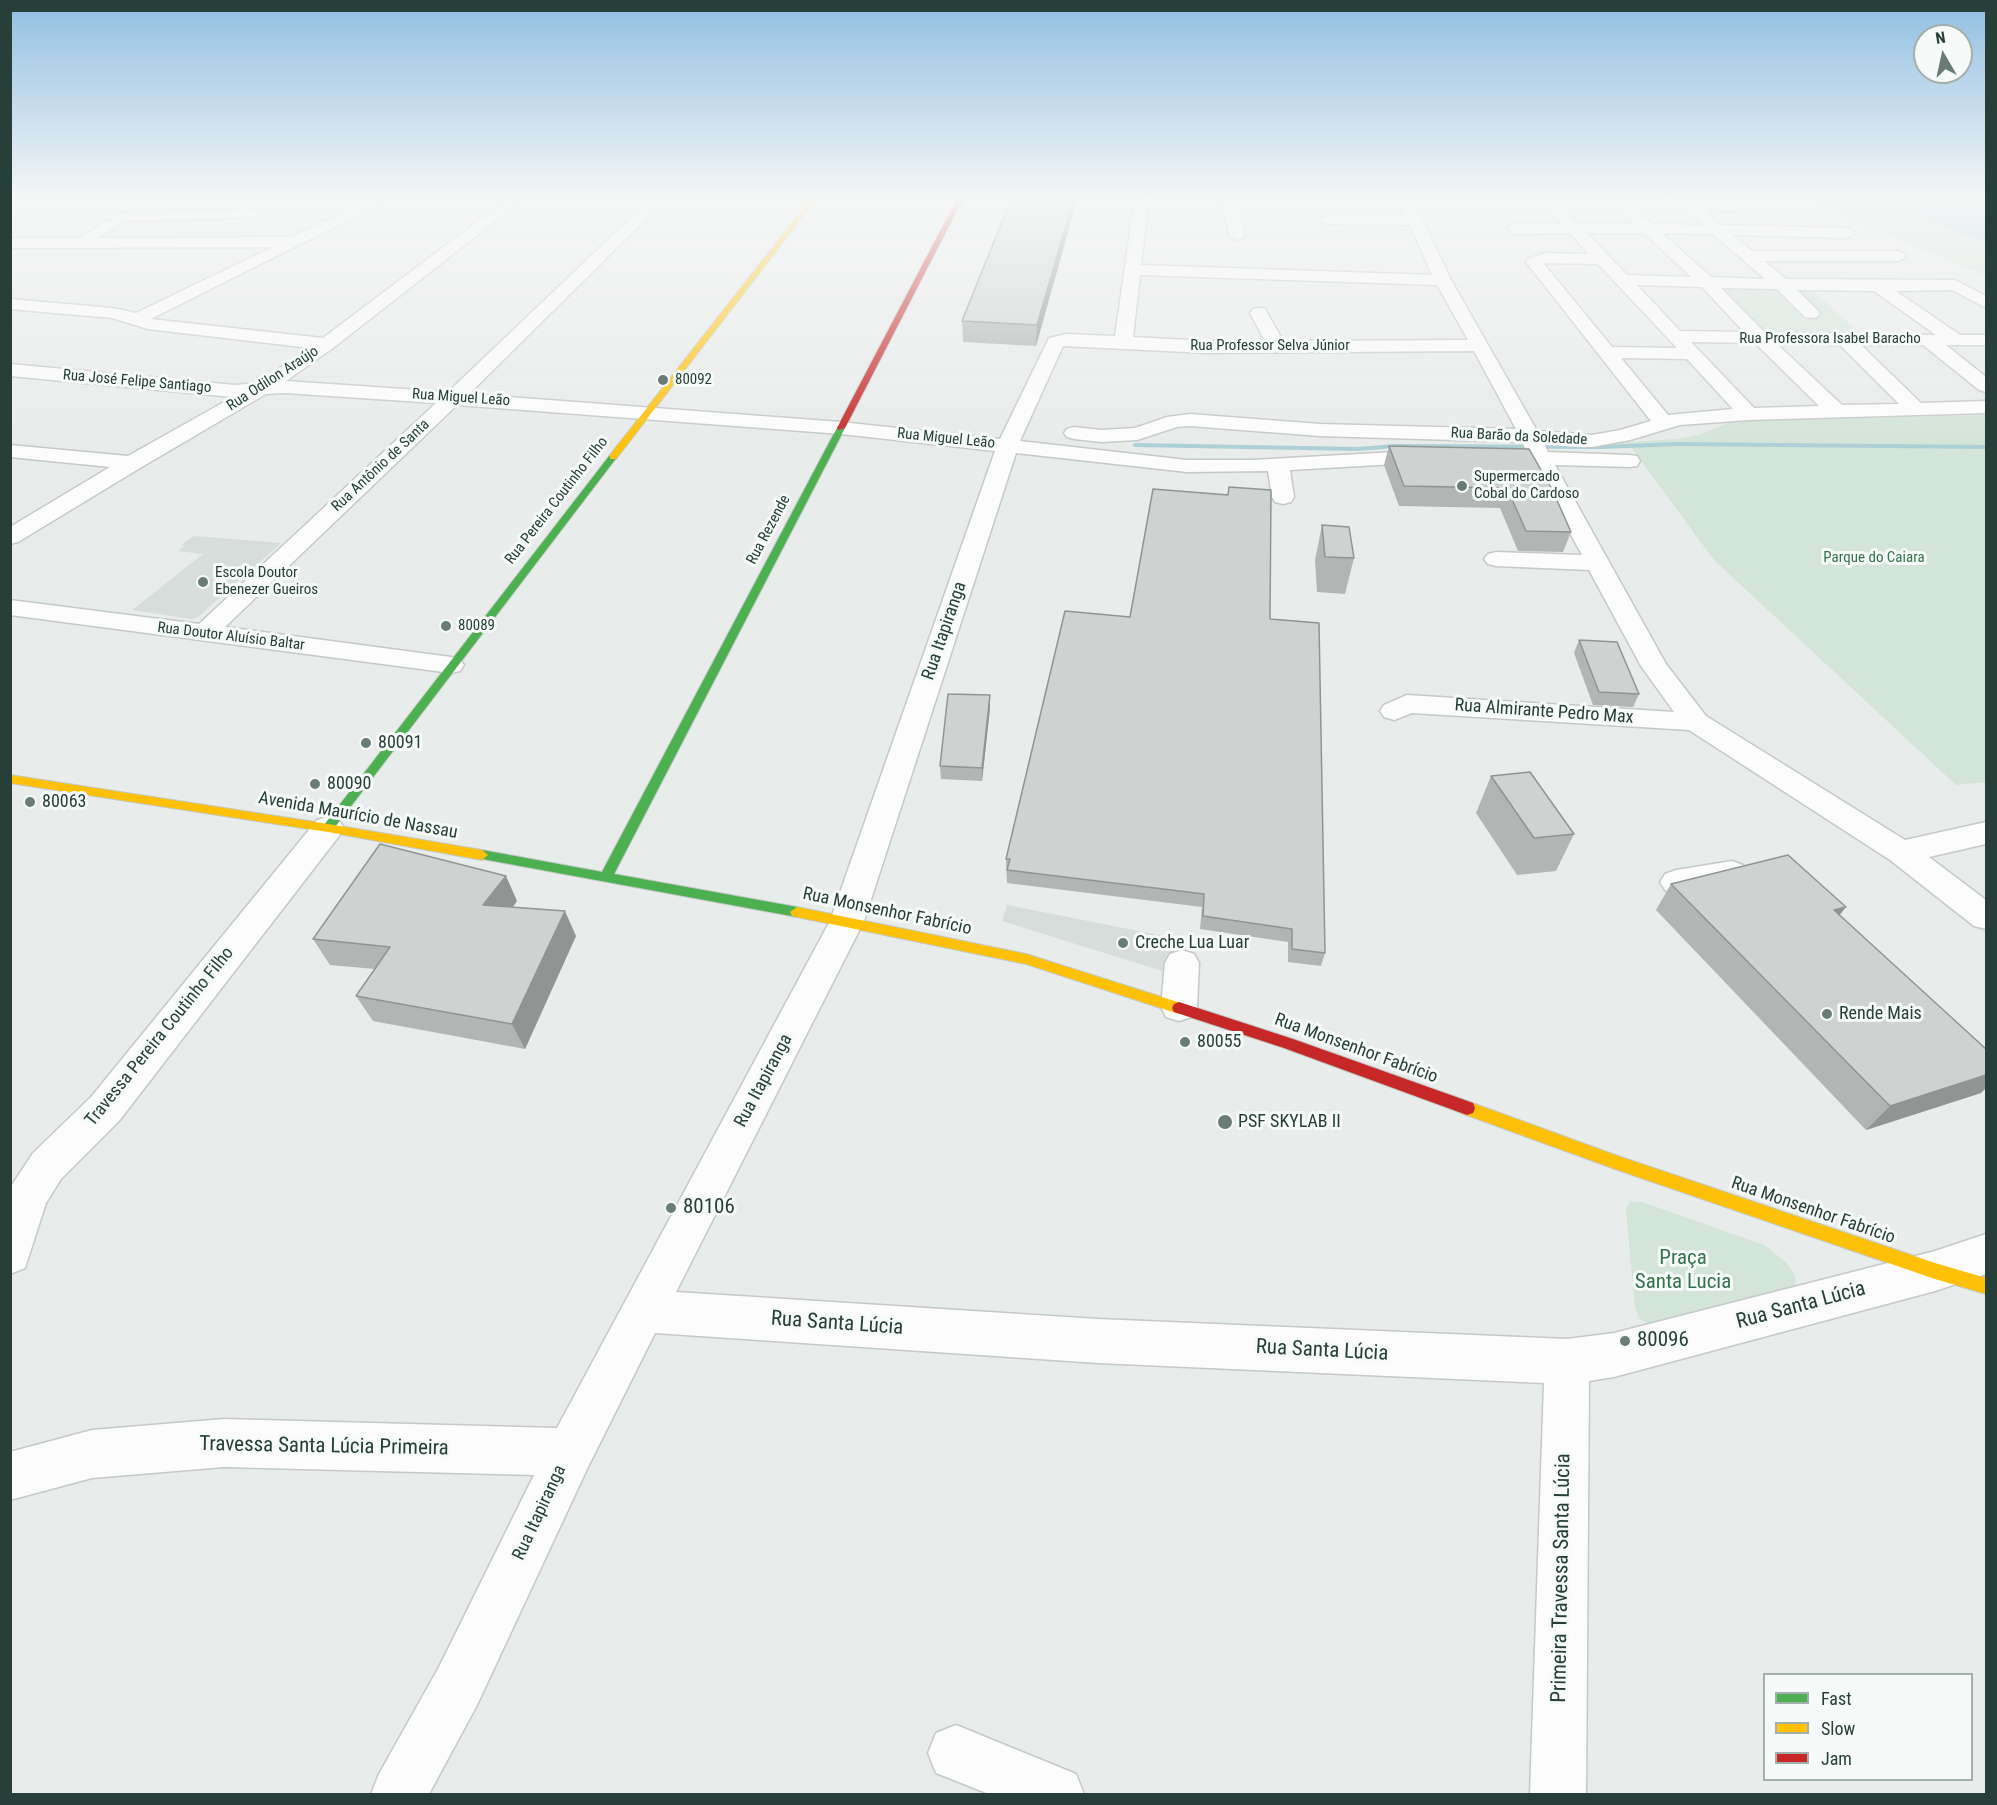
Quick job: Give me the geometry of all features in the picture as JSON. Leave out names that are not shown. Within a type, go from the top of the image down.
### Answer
[{"type":"street","points":[[137,319],[214,281]]},
{"type":"street","name":"Rua Odilon Araújo","points":[[10,537],[132,463],[263,388],[327,344],[409,281]]},
{"type":"street","name":"Rua Antônio de Santa","points":[[203,634],[574,281]]},
{"type":"street","name":"Rua Pereira Coutinho Filho","points":[[328,828],[451,665],[750,281]]},
{"type":"street","name":"Rua Rezende","points":[[606,877],[917,281]]},
{"type":"street","points":[[1123,342],[1131,281]]},
{"type":"street","points":[[1444,281],[1481,345],[1654,666],[1696,722],[1901,852],[1986,917]]},
{"type":"street","points":[[1550,281],[1663,422]]},
{"type":"street","points":[[1623,281],[1749,414]]},
{"type":"street","points":[[1674,281],[1878,286],[1955,285],[1986,303]]},
{"type":"street","points":[[1777,281],[1811,313]]},
{"type":"street","points":[[1706,282],[1836,411]]},
{"type":"street","points":[[1878,286],[1956,340]]},
{"type":"street","points":[[10,304],[112,313],[148,324],[327,344]]},
{"type":"street","points":[[1259,313],[1277,347]]},
{"type":"street","name":"Rua Professora Isabel Baracho","points":[[1674,336],[1761,339],[1986,340]]},
{"type":"street","name":"Rua Professor Selva Júnior","points":[[1060,340],[1207,347],[1481,345]]},
{"type":"street","name":"Rua Itapiranga","points":[[399,1794],[458,1686],[570,1452],[847,921],[1012,436],[1055,342],[1060,340]]},
{"type":"street","points":[[1845,340],[1915,408]]},
{"type":"street","points":[[1927,340],[1986,386]]},
{"type":"street","points":[[1607,352],[1692,354]]},
{"type":"street","name":"Rua José Felipe Santiago","points":[[10,370],[235,391],[263,388]]},
{"type":"street","name":"Rua Miguel Leão","points":[[263,388],[285,387],[454,397],[841,428],[1012,436],[1187,466],[1278,464],[1383,457],[1461,456],[1535,446],[1629,461]]},
{"type":"street","name":"Rua Barão da Soledade","points":[[1059,432],[1116,436],[1137,434],[1174,421],[1190,420],[1535,446],[1623,436],[1663,422],[1749,414],[1986,407]]},
{"type":"street","points":[[1012,436],[1037,430]]},
{"type":"street","points":[[10,451],[132,463]]},
{"type":"street","points":[[1278,464],[1283,497]]},
{"type":"street","points":[[1496,559],[1598,563]]},
{"type":"street","name":"Rua Doutor Aluísio Baltar","points":[[10,607],[451,665]]},
{"type":"street","name":"Rua Almirante Pedro Max","points":[[1394,711],[1407,704],[1696,722]]},
{"type":"street","name":"Avenida Maurício de Nassau","points":[[10,779],[328,828],[699,893]]},
{"type":"street","name":"Travessa Pereira Coutinho Filho","points":[[10,1254],[27,1196],[47,1166],[105,1109],[328,828]]},
{"type":"street","points":[[1901,852],[1986,833]]},
{"type":"street","points":[[1676,882],[1756,870]]},
{"type":"street","name":"Rua Monsenhor Fabrício","points":[[699,893],[847,921],[1026,959],[1288,1043],[1615,1162],[1935,1271],[1986,1286]]},
{"type":"street","points":[[1179,1007],[1182,963]]},
{"type":"street","name":"Rua Santa Lúcia","points":[[644,1311],[1098,1341],[1567,1362],[1614,1355],[1935,1271],[1986,1254]]},
{"type":"street","name":"Primeira Travessa Santa Lúcia","points":[[1558,1794],[1567,1362]]},
{"type":"street","name":"Travessa Santa Lúcia Primeira","points":[[10,1476],[92,1454],[224,1443],[570,1452]]},
{"type":"street","points":[[956,1753],[1056,1794]]},
{"type":"shaded area","name":"Escola Doutor Ebenezer Gueiros","points":[[194,536],[281,543],[198,617],[192,619],[132,610],[203,554],[178,551],[184,546],[181,545]]},
{"type":"shaded area","name":"Creche Lua Luar","points":[[1007,905],[1174,938],[1177,947],[1172,974],[1002,921]]},
{"type":"green space","points":[[1717,283],[1808,286],[1862,335],[1767,334]]},
{"type":"green space","name":"Parque do Caiara","points":[[1986,415],[1986,782],[1956,785],[1714,560],[1630,446],[1557,447],[1676,439],[1699,435],[1730,422],[1753,420]]},
{"type":"green space","name":"Praça Santa Lucia","points":[[1630,1202],[1642,1202],[1764,1245],[1787,1263],[1795,1276],[1796,1288],[1650,1326],[1640,1319],[1635,1308],[1626,1209]]},
{"type":"building","points":[[978,281],[1050,281],[1037,325],[962,321]]},
{"type":"building","points":[[1389,446],[1529,449],[1552,489],[1571,532],[1526,531],[1507,488],[1404,486]]},
{"type":"building","points":[[1229,487],[1271,490],[1270,619],[1319,623],[1325,953],[1292,949],[1292,929],[1203,916],[1204,894],[1007,870],[1010,859],[1006,859],[1065,611],[1130,617],[1153,489],[1228,495]]},
{"type":"building","points":[[1322,525],[1349,527],[1354,558],[1325,557]]},
{"type":"building","points":[[1579,640],[1617,642],[1639,694],[1599,692]]},
{"type":"building","points":[[948,694],[990,695],[982,768],[940,766]]},
{"type":"building","points":[[1530,772],[1574,834],[1534,838],[1491,776]]},
{"type":"building","points":[[380,844],[506,876],[483,905],[565,911],[512,1024],[356,996],[390,947],[313,939]]},
{"type":"building","name":"Rende Mais","points":[[1788,855],[1846,907],[1834,910],[1986,1049],[1986,1075],[1890,1106],[1671,884]]},
{"type":"waterway","points":[[1135,445],[1359,449],[1394,446],[1601,447],[1678,444],[1986,447]]},
{"type":"traffic: fast","points":[[606,877],[841,428]]},
{"type":"traffic: fast","points":[[328,828],[613,457]]},
{"type":"traffic: fast","points":[[482,855],[797,912]]},
{"type":"traffic: slow","points":[[613,457],[750,281]]},
{"type":"traffic: slow","points":[[10,779],[328,828],[482,855]]},
{"type":"traffic: slow","points":[[797,912],[1026,959],[1179,1008]]},
{"type":"traffic: slow","points":[[1467,1108],[1615,1162],[1935,1271],[1986,1286]]},
{"type":"traffic: jam","points":[[841,428],[917,281]]},
{"type":"traffic: jam","points":[[1179,1008],[1288,1043],[1467,1108]]},
{"type":"place","name":"80092","points":[[663,380]]},
{"type":"place","name":"Supermercado Cobal do Cardoso","points":[[1462,486]]},
{"type":"place","name":"Escola Doutor Ebenezer Gueiros","points":[[203,582]]},
{"type":"place","name":"80089","points":[[446,626]]},
{"type":"place","name":"80091","points":[[366,743]]},
{"type":"place","name":"80090","points":[[315,784]]},
{"type":"place","name":"80063","points":[[30,802]]},
{"type":"place","name":"Creche Lua Luar","points":[[1123,943]]},
{"type":"place","name":"Rende Mais","points":[[1827,1014]]},
{"type":"place","name":"80055","points":[[1185,1042]]},
{"type":"place","name":"PSF SKYLAB II","points":[[1225,1122]]},
{"type":"place","name":"80106","points":[[671,1208]]},
{"type":"place","name":"80096","points":[[1625,1341]]}]
